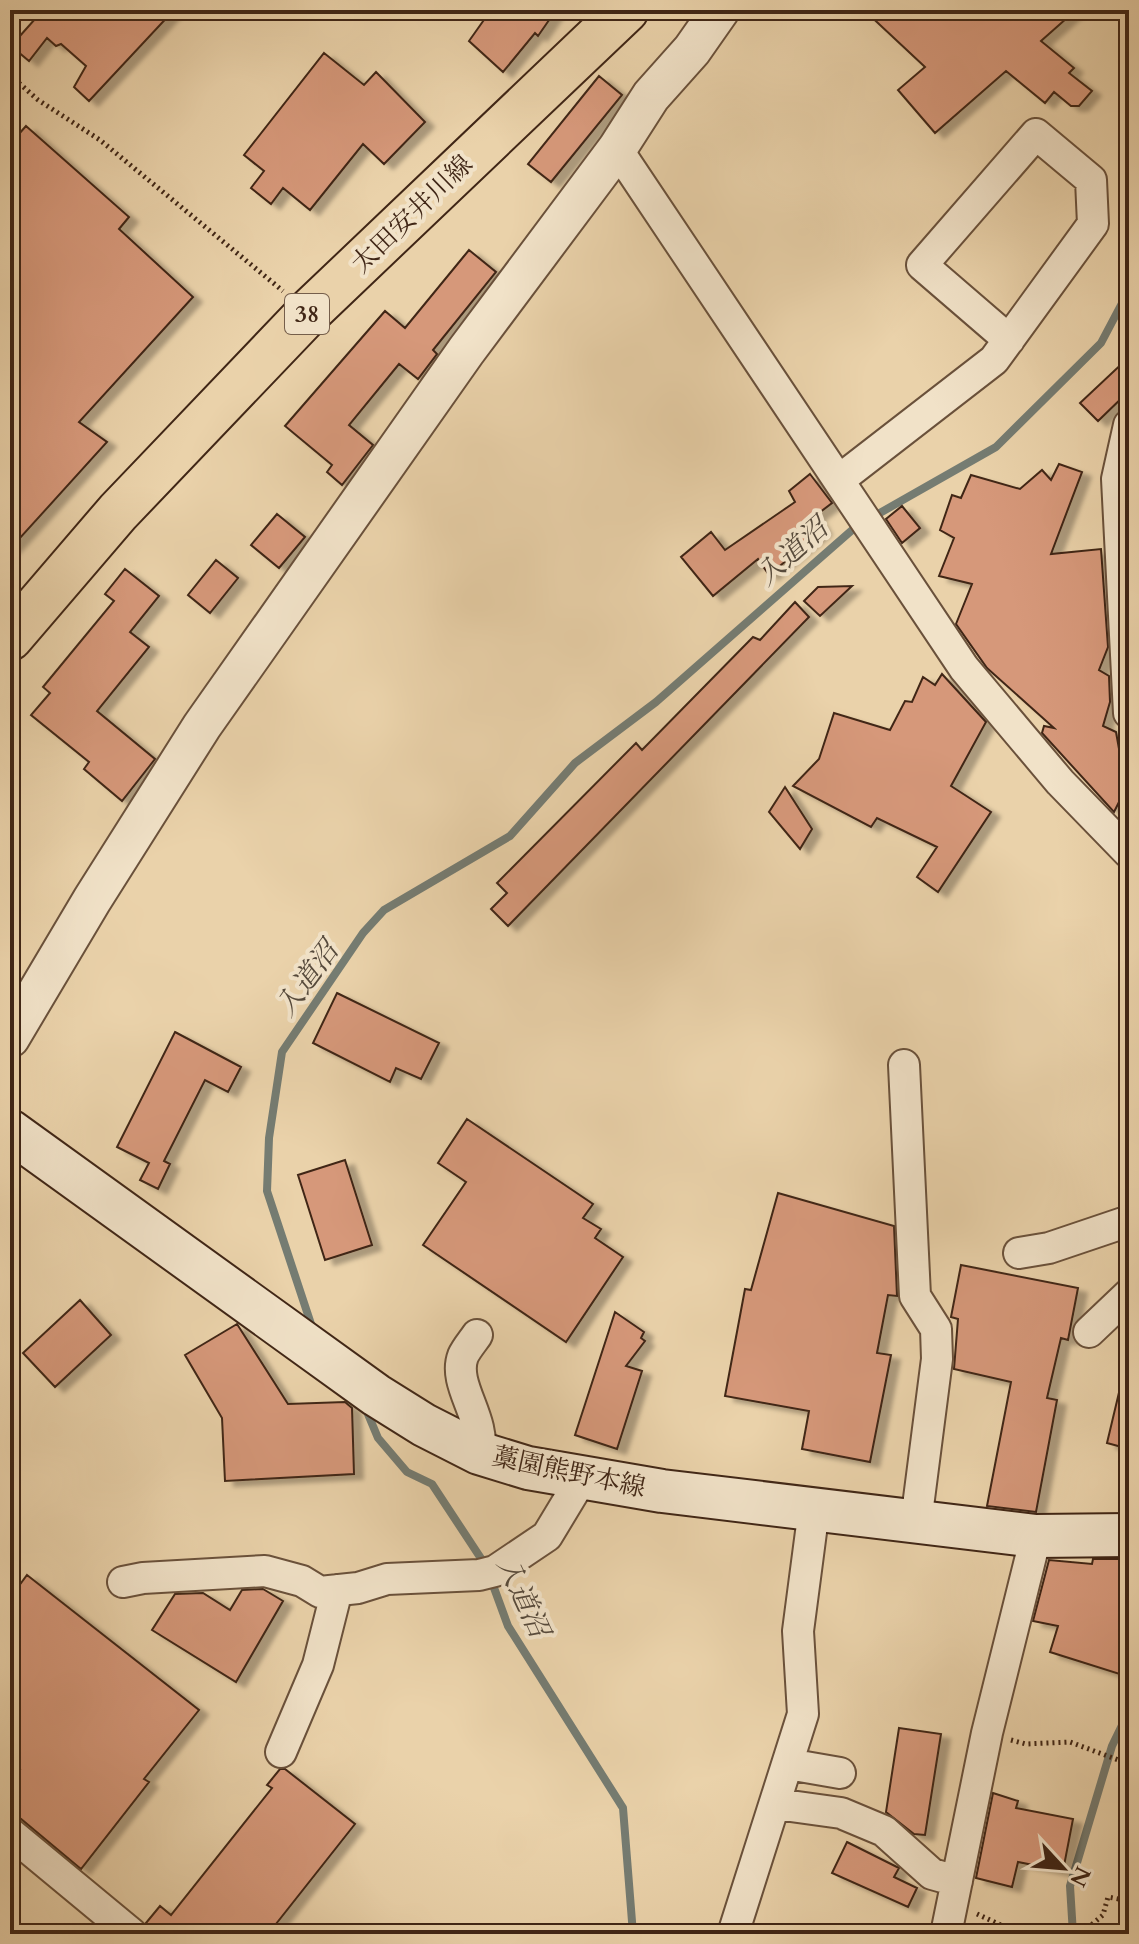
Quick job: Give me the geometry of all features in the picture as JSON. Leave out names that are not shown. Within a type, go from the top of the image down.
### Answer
[{"type":"main road","name":"太田安井川線","points":[[10,638],[118,512],[309,312],[626,10]]},
{"type":"main road","name":"藁園熊野本線","points":[[10,1131],[366,1388],[479,1453],[528,1468],[582,1478],[916,1522],[1036,1536],[1129,1535]]},
{"type":"street","points":[[10,1038],[92,900],[202,726],[466,351],[617,149],[651,96],[692,50],[720,10]]},
{"type":"street","points":[[839,480],[994,360],[1009,340],[1093,224],[1091,180],[1036,134],[922,265],[1009,340]]},
{"type":"street","points":[[617,149],[964,668],[1060,782],[1129,853]]},
{"type":"street","points":[[1129,425],[1117,479],[1129,713]]},
{"type":"street","points":[[904,1065],[915,1296],[936,1329],[937,1359],[916,1522]]},
{"type":"street","points":[[1019,1253],[1049,1248],[1129,1221]]},
{"type":"street","points":[[1089,1332],[1129,1294]]},
{"type":"street","points":[[477,1335],[463,1357],[462,1368],[482,1432],[479,1453]]},
{"type":"street","points":[[123,1582],[143,1578],[265,1571],[302,1581],[320,1592],[387,1579],[487,1573],[547,1536],[582,1478]]},
{"type":"street","points":[[733,1934],[803,1714],[798,1631],[814,1509]]},
{"type":"street","points":[[946,1934],[987,1733],[1036,1536]]},
{"type":"street","points":[[281,1752],[318,1665],[337,1590]]},
{"type":"street","points":[[788,1764],[840,1773]]},
{"type":"street","points":[[776,1804],[841,1813],[884,1831],[953,1891]]},
{"type":"street","points":[[10,1833],[132,1934]]},
{"type":"path","points":[[10,75],[38,100],[100,140],[309,312]]},
{"type":"path","points":[[987,1733],[1026,1744],[1070,1742],[1127,1763]]},
{"type":"path","points":[[953,1891],[1018,1933],[1090,1926],[1103,1915],[1108,1897],[1129,1901]]},
{"type":"building","points":[[43,10],[174,10],[89,101],[74,87],[86,66],[61,44],[56,46],[47,38],[29,61],[11,46]]},
{"type":"building","points":[[491,10],[556,10],[538,36],[535,33],[503,72],[469,41]]},
{"type":"building","points":[[864,10],[1076,10],[1041,41],[1074,68],[1069,73],[1092,91],[1079,106],[1071,106],[1054,92],[1045,103],[1006,71],[935,133],[898,90],[925,67]]},
{"type":"building","points":[[324,53],[364,85],[376,72],[425,122],[384,164],[363,144],[310,210],[283,188],[271,204],[251,188],[264,171],[244,155]]},
{"type":"building","points":[[599,76],[622,95],[551,182],[528,164]]},
{"type":"building","points":[[26,126],[129,217],[119,229],[193,297],[79,422],[107,442],[10,549],[10,144]]},
{"type":"building","points":[[469,250],[496,272],[433,350],[437,354],[418,379],[399,364],[349,425],[373,445],[342,485],[327,472],[332,465],[285,426],[385,311],[405,328]]},
{"type":"building","points":[[1129,357],[1129,391],[1098,421],[1080,403]]},
{"type":"building","points":[[1059,464],[1082,472],[1051,554],[1101,549],[1108,647],[1099,670],[1109,676],[1110,702],[1103,726],[1116,732],[1126,788],[1114,812],[1042,733],[1044,726],[1054,728],[987,668],[956,624],[972,584],[939,576],[954,538],[940,530],[952,495],[961,498],[971,475],[1020,489],[1042,470],[1051,480]]},
{"type":"building","points":[[810,474],[832,503],[815,516],[823,530],[769,575],[758,559],[713,596],[681,557],[711,532],[725,550],[795,502],[789,491]]},
{"type":"building","points":[[902,506],[920,528],[902,543],[886,519]]},
{"type":"building","points":[[277,514],[305,537],[279,568],[251,545]]},
{"type":"building","points":[[216,560],[238,578],[210,613],[188,595]]},
{"type":"building","points":[[125,569],[159,596],[130,632],[149,647],[97,711],[155,759],[122,801],[84,769],[89,762],[31,715],[50,693],[43,687],[114,601],[105,594]]},
{"type":"building","points":[[852,586],[820,616],[804,601],[818,587]]},
{"type":"building","points":[[795,602],[809,617],[508,926],[491,909],[507,893],[497,883],[636,743],[642,750],[753,637],[760,640]]},
{"type":"building","points":[[942,674],[986,722],[951,786],[991,812],[938,892],[917,877],[937,847],[877,818],[871,827],[793,786],[819,759],[834,713],[890,730],[905,701],[912,702],[923,677],[935,685]]},
{"type":"building","points":[[785,787],[812,829],[800,849],[769,812]]},
{"type":"building","points":[[337,993],[439,1043],[421,1079],[396,1068],[390,1082],[313,1043]]},
{"type":"building","points":[[175,1032],[241,1067],[228,1092],[205,1080],[164,1161],[170,1164],[158,1189],[140,1180],[149,1163],[117,1147]]},
{"type":"building","points":[[467,1119],[593,1204],[583,1218],[601,1229],[595,1238],[623,1257],[566,1342],[423,1245],[466,1182],[438,1163]]},
{"type":"building","points":[[345,1160],[372,1245],[325,1260],[298,1175]]},
{"type":"building","points":[[778,1193],[894,1226],[897,1296],[888,1295],[877,1353],[891,1355],[870,1462],[802,1449],[809,1411],[725,1396],[745,1289],[751,1290]]},
{"type":"building","points":[[961,1265],[1078,1288],[1068,1340],[1061,1338],[1047,1398],[1057,1400],[1036,1512],[987,1506],[1011,1382],[954,1369],[958,1319],[951,1317]]},
{"type":"building","points":[[80,1300],[111,1335],[55,1387],[23,1353]]},
{"type":"building","points":[[615,1312],[644,1332],[641,1338],[645,1341],[626,1366],[642,1371],[617,1449],[575,1435]]},
{"type":"building","points":[[237,1324],[288,1404],[345,1402],[352,1408],[354,1474],[225,1481],[222,1418],[185,1355]]},
{"type":"building","points":[[1121,1384],[1129,1385],[1129,1449],[1107,1443]]},
{"type":"building","points":[[1093,1559],[1129,1559],[1129,1677],[1050,1652],[1058,1626],[1033,1621],[1049,1560],[1092,1564]]},
{"type":"building","points":[[27,1575],[199,1710],[144,1779],[149,1782],[81,1869],[21,1819],[10,1815],[10,1783],[20,1770],[10,1762],[10,1598]]},
{"type":"building","points":[[263,1589],[283,1601],[236,1682],[152,1630],[175,1594],[203,1593],[230,1610],[242,1590]]},
{"type":"building","points":[[899,1728],[941,1734],[925,1835],[914,1834],[886,1812]]},
{"type":"building","points":[[280,1769],[285,1769],[355,1824],[268,1934],[155,1934],[146,1923],[160,1906],[171,1915],[272,1788],[267,1785]]},
{"type":"building","points":[[993,1793],[1018,1801],[1016,1808],[1073,1819],[1063,1871],[1018,1862],[1012,1887],[976,1878]]},
{"type":"building","points":[[847,1842],[899,1868],[894,1877],[917,1888],[908,1907],[832,1873]]},
{"type":"waterway","name":"入道沼","points":[[871,518],[996,447],[1101,343],[1129,290]]},
{"type":"waterway","name":"入道沼","points":[[316,1330],[312,1327],[267,1191],[269,1138],[282,1052],[363,933],[384,910],[510,836],[575,763],[656,702],[859,524]]},
{"type":"waterway","name":"入道沼","points":[[365,1407],[378,1438],[407,1472],[432,1484],[486,1566],[508,1626],[623,1808],[633,1934]]},
{"type":"waterway","points":[[1073,1934],[1070,1886],[1112,1746],[1129,1711]]}]
